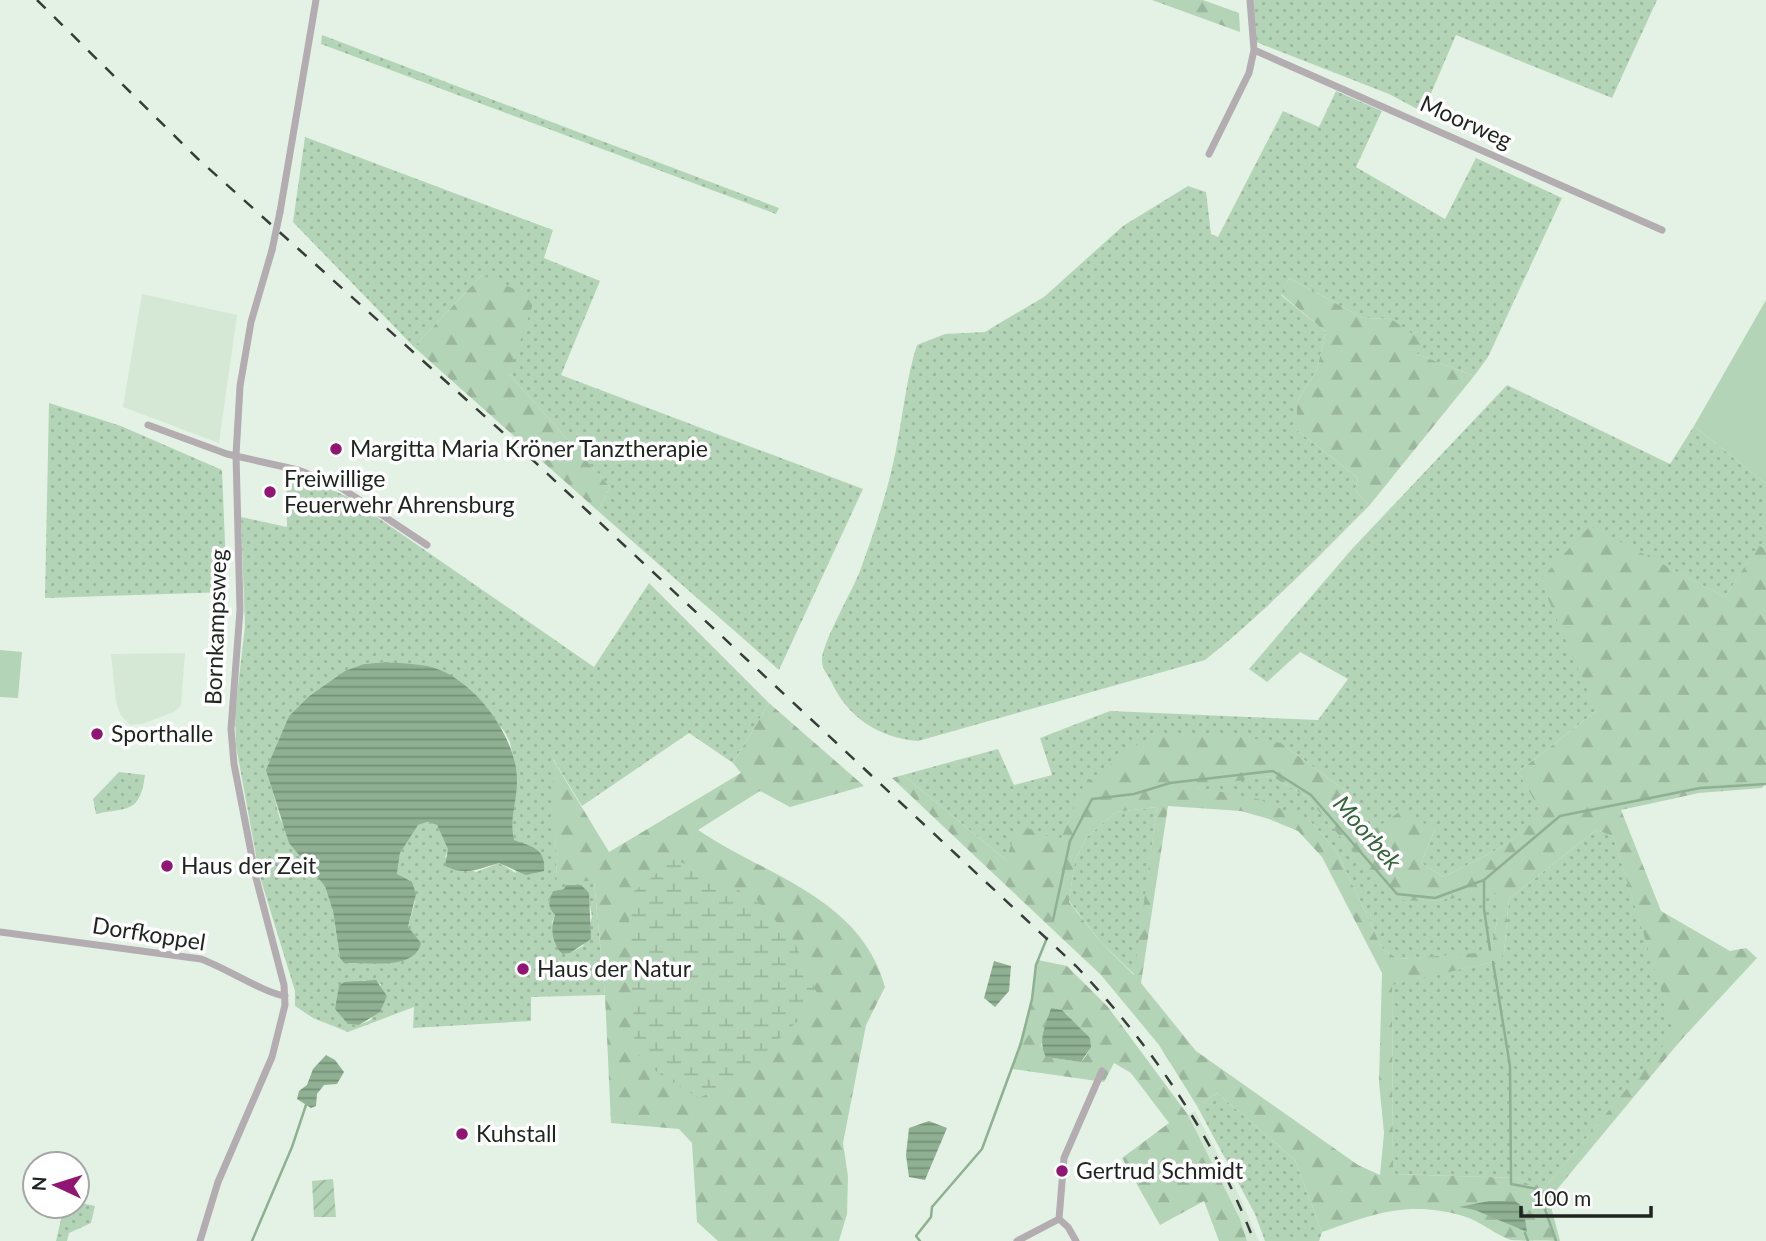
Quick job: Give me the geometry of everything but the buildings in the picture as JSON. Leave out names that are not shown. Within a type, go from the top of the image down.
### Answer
[{"type":"street","name":"Bornkampsweg","points":[[200,1241],[218,1182],[279,1039],[285,996],[281,967],[256,878],[232,746],[240,610],[236,455],[240,386],[251,322],[281,212],[316,0]]},
{"type":"street","points":[[1209,154],[1249,73],[1254,50],[1250,0]]},
{"type":"street","name":"Moorweg","points":[[1254,50],[1662,230]]},
{"type":"street","points":[[148,425],[236,455],[298,470],[337,485],[428,545]]},
{"type":"street","name":"Dorfkoppel","points":[[0,932],[201,959],[225,968],[274,994],[285,996]]},
{"type":"street","points":[[1059,1219],[1064,1158],[1102,1071]]},
{"type":"street","points":[[1017,1241],[1059,1219]]},
{"type":"street","points":[[1059,1219],[1068,1227],[1076,1241]]},
{"type":"shaded area","points":[[142,294],[237,315],[219,443],[123,407]]},
{"type":"shaded area","points":[[185,653],[181,705],[174,712],[142,724],[130,725],[120,714],[116,701],[111,654]]},
{"type":"shaded area","points":[[386,662],[440,670],[455,678],[482,701],[503,732],[515,765],[517,781],[512,825],[514,840],[540,853],[544,871],[526,875],[499,863],[472,870],[452,869],[445,866],[448,849],[437,825],[427,822],[418,825],[400,853],[397,874],[412,882],[416,894],[408,927],[421,943],[417,952],[410,958],[389,963],[344,963],[340,958],[333,911],[325,886],[289,843],[266,770],[289,716],[308,697],[345,671],[364,664]]},
{"type":"shaded area","points":[[566,885],[581,885],[589,893],[591,939],[570,953],[562,954],[554,940],[552,930],[555,915],[549,904],[553,891],[564,889]]},
{"type":"shaded area","points":[[994,961],[1011,966],[1009,991],[995,1007],[984,998]]},
{"type":"shaded area","points":[[376,980],[387,996],[380,1012],[359,1025],[348,1024],[335,1009],[339,986],[344,982]]},
{"type":"shaded area","points":[[1051,1008],[1062,1010],[1090,1038],[1091,1047],[1081,1062],[1046,1057],[1042,1039]]},
{"type":"shaded area","points":[[326,1055],[335,1060],[344,1072],[337,1084],[324,1085],[317,1094],[316,1106],[311,1108],[297,1099],[299,1091],[307,1085],[313,1069]]},
{"type":"shaded area","points":[[1195,1111],[1239,1195],[1259,1241],[1247,1241],[1240,1219],[1188,1115]]},
{"type":"shaded area","points":[[929,1121],[947,1128],[925,1180],[909,1177],[906,1155],[909,1128]]},
{"type":"shaded area","points":[[1489,1201],[1515,1201],[1523,1207],[1527,1232],[1475,1210],[1459,1207]]},
{"type":"green space","points":[[1152,0],[1203,0],[1239,13],[1240,32]]},
{"type":"green space","points":[[1253,0],[1657,0],[1612,98],[1456,35],[1423,112],[1389,94],[1256,42]]},
{"type":"green space","points":[[322,35],[779,208],[776,214],[321,44]]},
{"type":"green space","points":[[1336,91],[1382,111],[1356,167],[1445,219],[1476,158],[1562,198],[1488,357],[1474,376],[1417,354],[1391,319],[1363,318],[1289,278],[1281,295],[1326,332],[1317,369],[1297,402],[1297,430],[1358,478],[1355,490],[1369,506],[1269,605],[1205,660],[918,741],[890,735],[855,715],[838,694],[823,667],[823,654],[861,568],[881,510],[893,465],[907,384],[917,345],[945,334],[985,332],[1044,297],[1123,226],[1188,186],[1206,192],[1211,234],[1218,237],[1283,111],[1319,127]]},
{"type":"green space","points":[[305,137],[553,230],[544,258],[600,281],[561,375],[863,489],[779,670],[598,511],[610,487],[509,374],[482,275],[414,347],[293,222]]},
{"type":"green space","points":[[482,275],[535,298],[509,374],[610,487],[598,511],[414,347]]},
{"type":"green space","points":[[1289,278],[1363,318],[1391,319],[1424,342],[1417,354],[1474,376],[1369,506],[1355,490],[1358,478],[1297,430],[1297,402],[1317,369],[1326,332],[1281,294]]},
{"type":"green space","points":[[1766,300],[1766,484],[1694,426]]},
{"type":"green space","points":[[1507,385],[1670,464],[1694,426],[1766,484],[1766,548],[1758,547],[1725,597],[1590,527],[1596,711],[1518,772],[1544,815],[1500,848],[1444,877],[1421,863],[1435,829],[1373,830],[1347,792],[1281,743],[1085,784],[1060,841],[1006,860],[903,775],[998,749],[1014,785],[1052,775],[1040,738],[1110,711],[1318,720],[1348,679],[1300,652],[1267,682],[1249,669],[1352,549]]},
{"type":"green space","points":[[49,403],[121,426],[222,470],[227,592],[45,598]]},
{"type":"green space","points":[[286,469],[348,497],[594,667],[649,583],[769,703],[733,763],[689,733],[582,806],[553,759],[557,881],[594,881],[605,995],[531,997],[531,1021],[413,1028],[414,1007],[348,1032],[313,1018],[295,1006],[295,991],[260,877],[236,746],[235,713],[245,626],[241,517],[287,527]],"holes":[[[386,662],[440,670],[475,696],[504,731],[510,742],[517,781],[510,825],[516,873],[499,863],[476,872],[445,857],[449,849],[437,825],[427,822],[417,825],[400,853],[397,874],[415,901],[408,927],[412,934],[340,958],[333,911],[325,885],[280,819],[267,770],[289,716],[308,697],[364,664]],[[564,889],[590,905],[592,917],[583,946],[570,953],[561,954],[552,922],[555,915],[549,904],[553,891]],[[363,980],[381,984],[371,1020],[359,1025],[348,1024]]]},
{"type":"green space","points":[[1590,526],[1725,597],[1758,546],[1766,548],[1766,782],[1762,788],[1699,793],[1621,810],[1661,911],[1730,951],[1746,948],[1757,958],[1681,1040],[1549,1199],[1560,1241],[1511,1240],[1470,1218],[1425,1209],[1391,1211],[1322,1232],[1295,1160],[1217,1093],[1197,1106],[1159,1045],[1101,975],[892,778],[903,775],[1006,860],[1018,824],[1060,841],[1084,784],[1141,742],[1165,734],[1219,733],[1281,743],[1347,792],[1373,830],[1401,811],[1435,829],[1421,863],[1444,877],[1500,848],[1543,815],[1518,772],[1596,711],[1540,580]],"holes":[[[1271,776],[1307,797],[1393,900],[1431,901],[1498,893],[1498,917],[1490,952],[1398,959],[1382,948],[1337,852],[1310,821],[1258,799],[1196,787]],[[1168,806],[1241,811],[1298,831],[1322,857],[1382,973],[1379,1082],[1384,1133],[1380,1175],[1358,1165],[1196,1051],[1141,983]],[[1157,807],[1134,975],[1100,941],[1069,902],[1075,860],[1087,837],[1116,812]],[[1596,830],[1613,836],[1674,1032],[1542,1191],[1517,1178],[1393,1174],[1392,985],[1493,962],[1497,964],[1504,953],[1509,899]]]},
{"type":"green space","points":[[0,650],[22,652],[18,698],[0,697]]},
{"type":"green space","points":[[769,703],[864,786],[790,807],[760,791],[698,830],[808,892],[833,910],[855,931],[873,956],[885,987],[866,1025],[843,1143],[848,1176],[847,1214],[839,1241],[718,1241],[697,1222],[692,1143],[679,1129],[611,1123],[605,995],[594,881],[557,882],[552,758],[609,852],[741,773],[733,763]]},
{"type":"green space","points":[[119,772],[145,775],[140,797],[131,807],[96,814],[93,799]]},
{"type":"green space","points":[[1271,776],[1307,797],[1350,848],[1431,901],[1498,892],[1498,917],[1490,953],[1398,959],[1382,948],[1337,852],[1310,821],[1193,786]]},
{"type":"green space","points":[[1157,807],[1135,975],[1100,941],[1069,901],[1075,860],[1087,837],[1116,812]]},
{"type":"green space","points":[[1596,830],[1613,836],[1675,1032],[1542,1191],[1517,1178],[1393,1174],[1392,984],[1493,962],[1504,953],[1509,899]]},
{"type":"green space","points":[[675,859],[756,899],[794,941],[820,1000],[734,1082],[699,1098],[658,1073],[635,1052],[628,896]]},
{"type":"green space","points":[[1038,960],[1067,966],[1108,1007],[1188,1115],[1240,1219],[1247,1241],[1219,1241],[1204,1201],[1160,1225],[1122,1158],[1169,1123],[1131,1073],[1114,1063],[1104,1082],[1012,1069],[1032,999]],"holes":[[[1066,1013],[1089,1042],[1087,1055],[1081,1062],[1047,1057],[1041,1045]]]},
{"type":"green space","points":[[1217,1093],[1295,1160],[1322,1232],[1319,1241],[1265,1241],[1255,1214],[1197,1106]]},
{"type":"green space","points":[[333,1179],[336,1217],[314,1217],[312,1181]]},
{"type":"green space","points":[[91,1205],[95,1206],[91,1223],[69,1233],[67,1241],[56,1241],[61,1220],[91,1220]]},
{"type":"waterway","name":"Moorbek","points":[[1053,920],[1070,841],[1092,799],[1134,794],[1170,783],[1273,771],[1311,795],[1397,894],[1435,898],[1484,880],[1560,816],[1700,788],[1766,784]]},
{"type":"waterway","points":[[1484,881],[1484,909],[1490,950]]},
{"type":"waterway","name":"Moorbek","points":[[920,1241],[916,1236],[931,1217],[932,1207],[982,1149],[1021,1043],[1032,999],[1036,965],[1047,938]]},
{"type":"waterway","points":[[1493,962],[1510,1066],[1511,1184],[1538,1189],[1556,1241]]},
{"type":"waterway","points":[[252,1241],[292,1147],[306,1105]]},
{"type":"waterway","points":[[1525,1233],[1528,1241]]},
{"type":"railway","points":[[37,0],[197,158],[509,438],[1076,966],[1130,1028],[1178,1094],[1220,1165],[1254,1241]]},
{"type":"place","name":"Margitta Maria Kröner Tanztherapie","points":[[336,449]]},
{"type":"place","name":"Freiwillige Feuerwehr Ahrensburg","points":[[270,492]]},
{"type":"place","name":"Sporthalle","points":[[97,734]]},
{"type":"place","name":"Haus der Zeit","points":[[167,866]]},
{"type":"place","name":"Haus der Natur","points":[[523,969]]},
{"type":"place","name":"Kuhstall","points":[[462,1134]]},
{"type":"place","name":"Gertrud Schmidt","points":[[1062,1171]]}]
